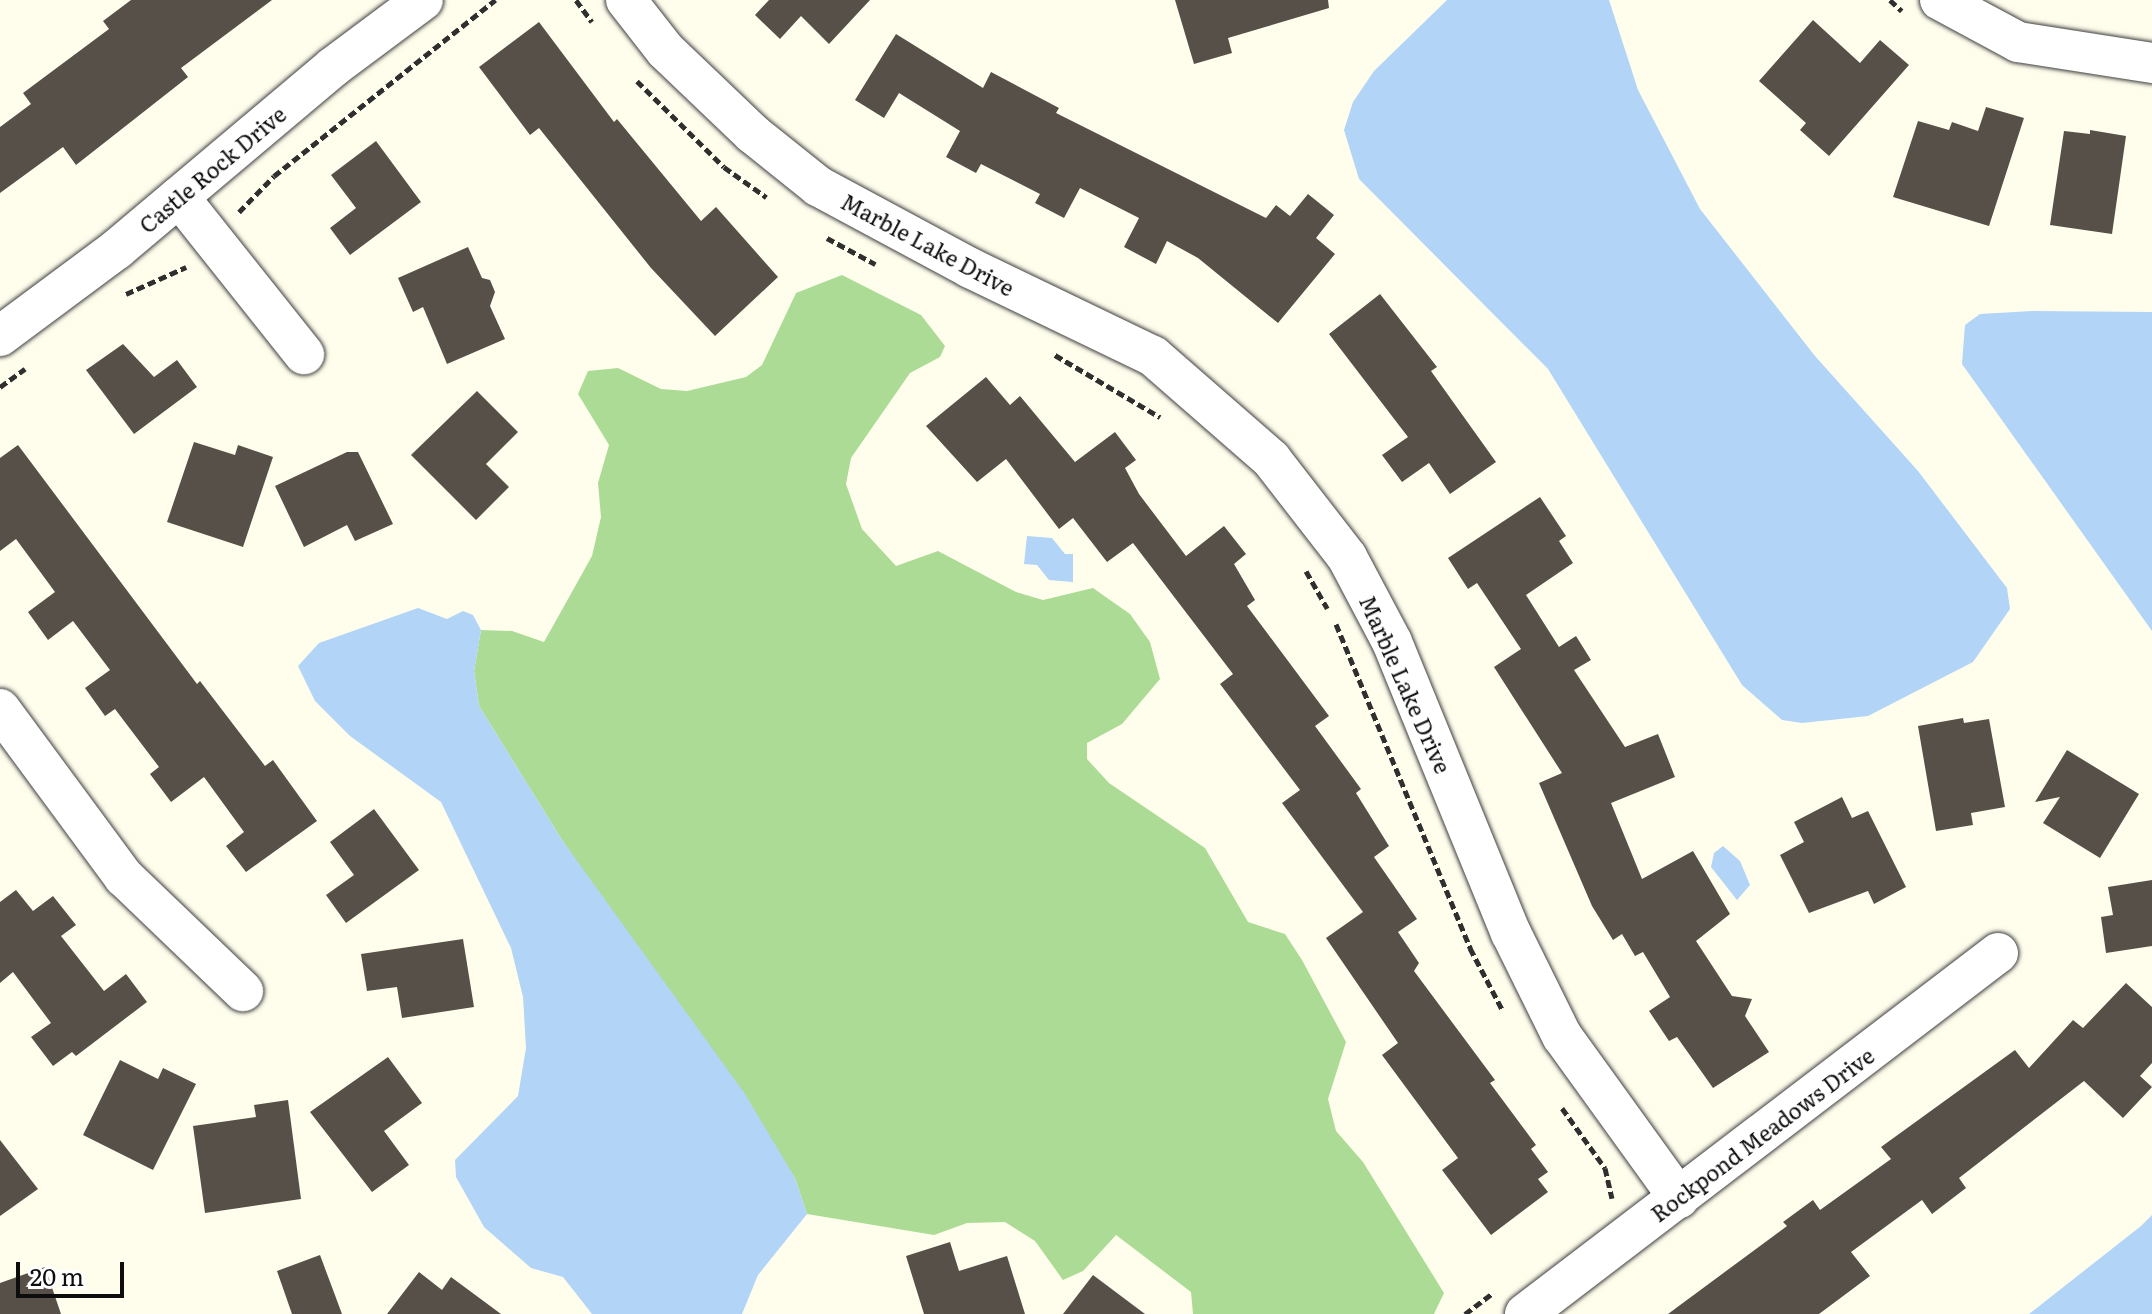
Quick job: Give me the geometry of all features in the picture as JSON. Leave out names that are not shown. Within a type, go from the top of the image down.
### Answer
[{"type":"street","name":"Castle Rock Drive","points":[[0,336],[179,197],[333,67],[423,0]]},
{"type":"street","name":"Marble Lake Drive","points":[[626,0],[665,50],[753,134],[818,186],[970,268],[1153,356],[1271,459],[1307,501],[1347,557],[1392,642],[1511,933],[1562,1036],[1679,1198]]},
{"type":"street","points":[[1940,0],[2018,42],[2152,63]]},
{"type":"street","points":[[179,197],[304,354]]},
{"type":"street","points":[[0,709],[124,877],[243,991]]},
{"type":"street","name":"Rockpond Meadows Drive","points":[[1513,1300],[1679,1198],[1998,953]]},
{"type":"path","points":[[116,302],[184,268],[231,215],[254,201],[274,176],[495,0]]},
{"type":"path","points":[[576,0],[601,34]]},
{"type":"path","points":[[627,68],[705,149],[772,202]]},
{"type":"path","points":[[821,234],[883,268]]},
{"type":"path","points":[[1049,352],[1165,420]]},
{"type":"path","points":[[0,387],[39,359]]},
{"type":"path","points":[[1303,566],[1334,621],[1470,948],[1507,1018]]},
{"type":"path","points":[[1554,1095],[1605,1168],[1613,1185],[1607,1206]]},
{"type":"path","points":[[1465,1314],[1513,1300]]},
{"type":"green space","points":[[842,275],[921,315],[945,346],[940,357],[910,373],[851,458],[846,484],[862,529],[896,566],[938,551],[1016,592],[1043,600],[1093,588],[1130,614],[1150,642],[1160,679],[1122,724],[1087,743],[1087,759],[1109,783],[1205,848],[1248,922],[1285,934],[1302,960],[1346,1042],[1328,1099],[1336,1131],[1363,1162],[1444,1293],[1434,1314],[1193,1314],[1191,1292],[1116,1235],[1083,1271],[1063,1280],[1035,1241],[1005,1222],[967,1223],[934,1235],[807,1214],[795,1178],[562,840],[479,706],[474,671],[481,630],[512,631],[544,642],[592,556],[601,517],[598,483],[609,445],[578,394],[588,371],[618,368],[661,389],[687,391],[746,377],[762,365],[796,293]]},
{"type":"water","points":[[1447,0],[1609,0],[1638,90],[1700,209],[1815,356],[1918,471],[2007,588],[2010,609],[1973,662],[1868,716],[1802,723],[1782,720],[1742,685],[1548,369],[1359,179],[1344,130],[1353,102],[1374,71]]},
{"type":"water","points":[[2152,312],[2152,631],[1962,364],[1965,325],[1980,314]]},
{"type":"water","points":[[1027,536],[1052,538],[1065,554],[1073,554],[1073,582],[1049,580],[1037,565],[1024,564]]},
{"type":"water","points":[[418,608],[447,619],[463,611],[473,615],[481,630],[474,671],[479,706],[562,840],[745,1094],[795,1178],[807,1214],[758,1275],[742,1314],[592,1314],[563,1277],[531,1268],[484,1227],[456,1177],[455,1160],[518,1096],[526,1048],[523,997],[511,948],[441,802],[350,736],[315,701],[298,666],[319,643]]},
{"type":"water","points":[[1723,846],[1740,861],[1750,885],[1737,900],[1711,867],[1714,853]]},
{"type":"water","points":[[2152,1215],[2152,1314],[2029,1314],[2141,1226]]},
{"type":"building","points":[[131,0],[272,0],[181,68],[188,77],[76,165],[63,147],[0,193],[0,127],[31,104],[23,93],[109,29],[103,21]]},
{"type":"building","points":[[769,0],[870,0],[829,44],[801,16],[780,39],[755,15]]},
{"type":"building","points":[[1175,0],[1328,0],[1329,8],[1228,38],[1232,53],[1194,64]]},
{"type":"building","points":[[1813,20],[1860,63],[1880,40],[1909,65],[1829,156],[1800,130],[1806,123],[1759,81]]},
{"type":"building","points":[[539,22],[614,122],[617,119],[701,221],[716,207],[778,277],[715,336],[651,268],[539,128],[530,135],[479,67]]},
{"type":"building","points":[[896,34],[983,88],[991,72],[1059,108],[1056,113],[1266,218],[1276,205],[1290,216],[1308,194],[1334,215],[1316,238],[1335,254],[1278,323],[1198,258],[1167,241],[1156,264],[1124,247],[1139,218],[1080,188],[1064,218],[1035,203],[1040,194],[981,164],[976,173],[946,157],[960,131],[899,93],[884,118],[855,100]]},
{"type":"building","points":[[1986,107],[2024,118],[1989,226],[1893,197],[1918,121],[1949,130],[1952,122],[1978,131]]},
{"type":"building","points":[[2090,130],[2126,136],[2112,234],[2050,225],[2064,131],[2090,134]]},
{"type":"building","points":[[376,141],[421,202],[350,255],[330,228],[356,208],[331,175]]},
{"type":"building","points":[[468,247],[482,278],[490,280],[495,292],[490,306],[505,339],[447,364],[423,307],[413,312],[398,278]]},
{"type":"building","points":[[1380,294],[1437,367],[1431,371],[1496,462],[1450,494],[1429,463],[1402,482],[1382,455],[1408,437],[1329,334]]},
{"type":"building","points":[[123,344],[154,377],[177,360],[197,387],[134,434],[86,370]]},
{"type":"building","points":[[986,377],[1010,405],[1020,396],[1075,462],[1115,432],[1136,460],[1125,468],[1139,494],[1186,556],[1224,526],[1246,554],[1234,564],[1255,600],[1247,606],[1329,716],[1315,726],[1361,789],[1356,793],[1389,846],[1374,857],[1417,919],[1398,932],[1419,963],[1414,971],[1495,1080],[1490,1083],[1536,1145],[1531,1149],[1548,1172],[1538,1179],[1548,1192],[1491,1235],[1442,1170],[1458,1158],[1382,1055],[1398,1043],[1326,938],[1363,912],[1282,803],[1300,790],[1220,684],[1233,674],[1133,543],[1107,562],[1073,518],[1059,529],[1006,459],[977,482],[926,426]]},
{"type":"building","points":[[477,391],[518,432],[486,464],[509,487],[476,520],[411,455]]},
{"type":"building","points":[[194,442],[235,455],[238,445],[273,457],[243,547],[167,522]]},
{"type":"building","points":[[18,445],[197,684],[200,681],[265,766],[273,760],[317,821],[246,872],[226,846],[244,832],[204,777],[171,802],[150,774],[159,767],[115,709],[105,716],[85,688],[110,670],[73,621],[48,640],[28,612],[55,592],[16,539],[0,551],[0,458]]},
{"type":"building","points":[[347,452],[358,452],[393,524],[355,541],[347,525],[304,547],[275,486]]},
{"type":"building","points":[[1540,497],[1566,536],[1559,541],[1573,563],[1526,595],[1559,647],[1576,636],[1591,660],[1574,670],[1625,747],[1658,734],[1675,777],[1611,803],[1642,879],[1693,851],[1730,914],[1696,941],[1732,996],[1752,999],[1745,1016],[1769,1052],[1713,1088],[1677,1037],[1669,1041],[1649,1011],[1670,997],[1643,952],[1635,956],[1622,934],[1613,940],[1592,906],[1539,783],[1562,773],[1494,667],[1521,649],[1477,583],[1468,589],[1448,558]]},
{"type":"building","points":[[1963,718],[1964,723],[1989,719],[2005,807],[1971,813],[1973,825],[1936,831],[1918,726]]},
{"type":"building","points":[[2067,750],[2139,794],[2100,858],[2043,823],[2060,797],[2035,802]]},
{"type":"building","points":[[1842,797],[1852,818],[1868,811],[1906,887],[1874,904],[1868,891],[1809,913],[1780,855],[1804,842],[1794,822]]},
{"type":"building","points":[[374,809],[419,870],[346,923],[326,895],[354,875],[330,842]]},
{"type":"building","points":[[2152,880],[2152,946],[2106,953],[2101,917],[2113,915],[2108,887]]},
{"type":"building","points":[[16,890],[33,911],[53,896],[76,925],[61,936],[104,991],[126,974],[147,1002],[76,1056],[72,1052],[53,1066],[31,1037],[51,1023],[13,972],[0,983],[0,902]]},
{"type":"building","points":[[463,939],[474,1007],[402,1018],[397,987],[367,991],[361,954]]},
{"type":"building","points":[[2126,983],[2152,1007],[2152,1063],[2140,1076],[2152,1087],[2123,1118],[2084,1081],[1959,1178],[1966,1188],[1932,1214],[1922,1200],[1851,1252],[1870,1276],[1819,1314],[1668,1314],[1787,1226],[1783,1222],[1813,1200],[1820,1210],[1891,1159],[1881,1147],[2015,1050],[2029,1068],[2073,1020],[2083,1028]]},
{"type":"building","points":[[388,1057],[422,1103],[384,1131],[409,1165],[372,1192],[310,1112]]},
{"type":"building","points":[[120,1060],[158,1079],[163,1068],[196,1084],[153,1170],[83,1135]]},
{"type":"building","points":[[288,1100],[301,1199],[205,1213],[193,1126],[256,1117],[254,1105]]},
{"type":"building","points":[[0,1140],[38,1189],[0,1216]]},
{"type":"building","points":[[950,1242],[959,1271],[1007,1256],[1025,1314],[924,1314],[906,1256]]},
{"type":"building","points":[[320,1255],[342,1314],[292,1314],[277,1271]]},
{"type":"building","points":[[45,1267],[61,1314],[0,1314],[0,1283]]},
{"type":"building","points":[[419,1272],[442,1290],[451,1277],[501,1314],[387,1314]]},
{"type":"building","points":[[1093,1275],[1145,1314],[1063,1314]]}]
